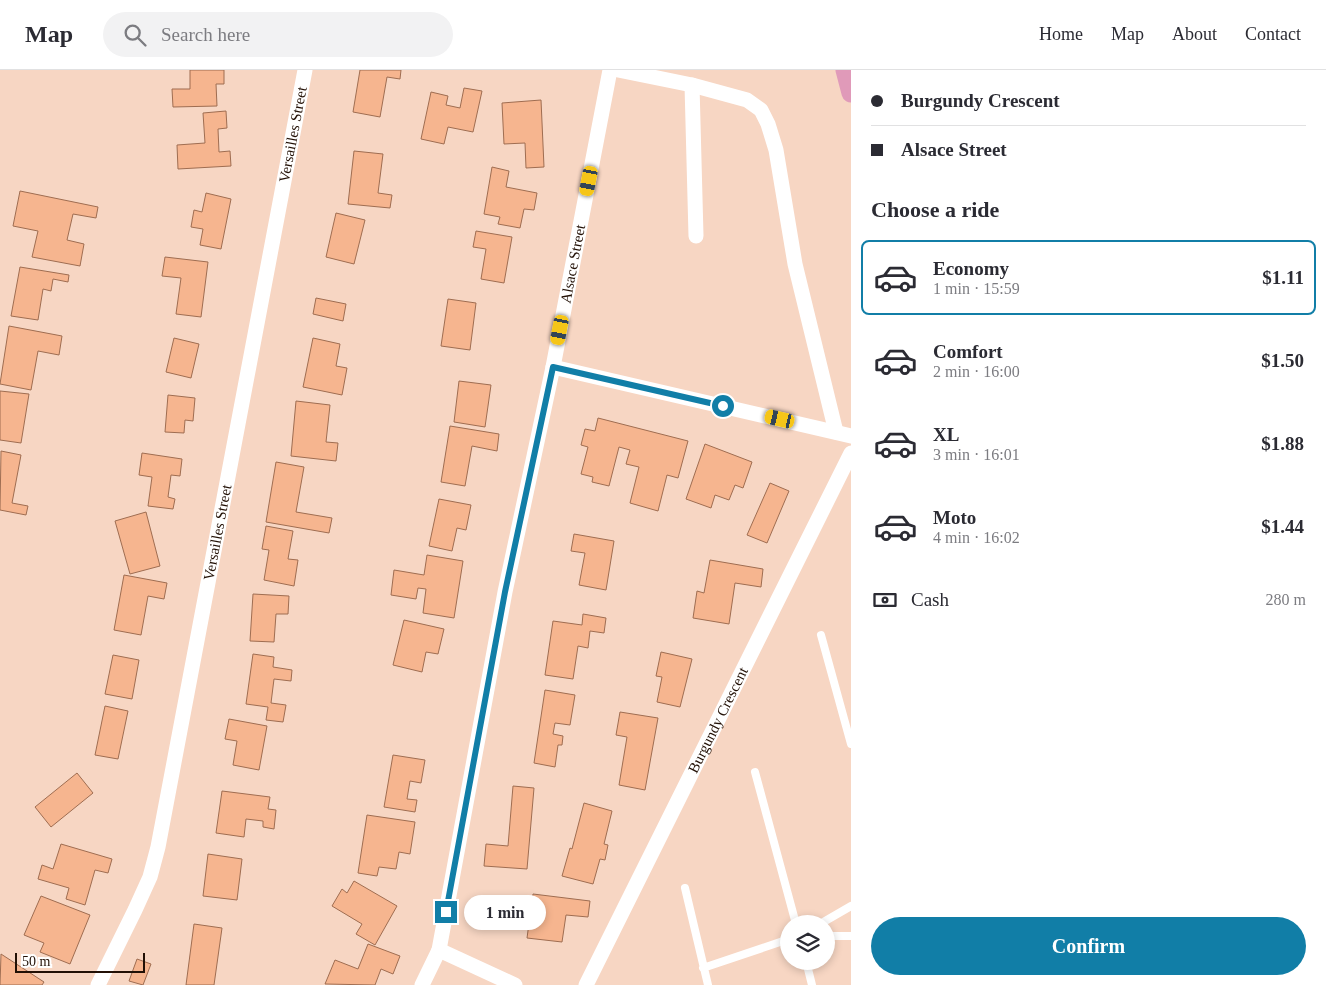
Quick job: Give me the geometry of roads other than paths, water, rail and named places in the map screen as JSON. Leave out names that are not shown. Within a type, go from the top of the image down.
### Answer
[{"type":"street","name":"Versailles Street","points":[[98,985],[150,877],[158,847],[305,70]]},
{"type":"street","name":"Alsace Street","points":[[422,985],[439,950],[505,592],[553,367],[610,70]]},
{"type":"street","points":[[553,367],[844,434],[797,273],[776,150],[768,124],[761,110],[747,100],[692,85],[618,70]]},
{"type":"street","points":[[692,85],[696,236]]},
{"type":"street","name":"Burgundy Crescent","points":[[586,985],[851,454]]},
{"type":"street","points":[[439,950],[515,985]]},
{"type":"lane","points":[[821,635],[851,744]]},
{"type":"lane","points":[[755,772],[794,915]]},
{"type":"lane","points":[[685,888],[708,985]]},
{"type":"lane","points":[[835,915],[851,906]]},
{"type":"lane","points":[[835,936],[851,936]]},
{"type":"lane","points":[[703,968],[780,942]]},
{"type":"lane","points":[[808,970],[812,985]]},
{"type":"waterway","points":[[845,70],[851,93]]}]
